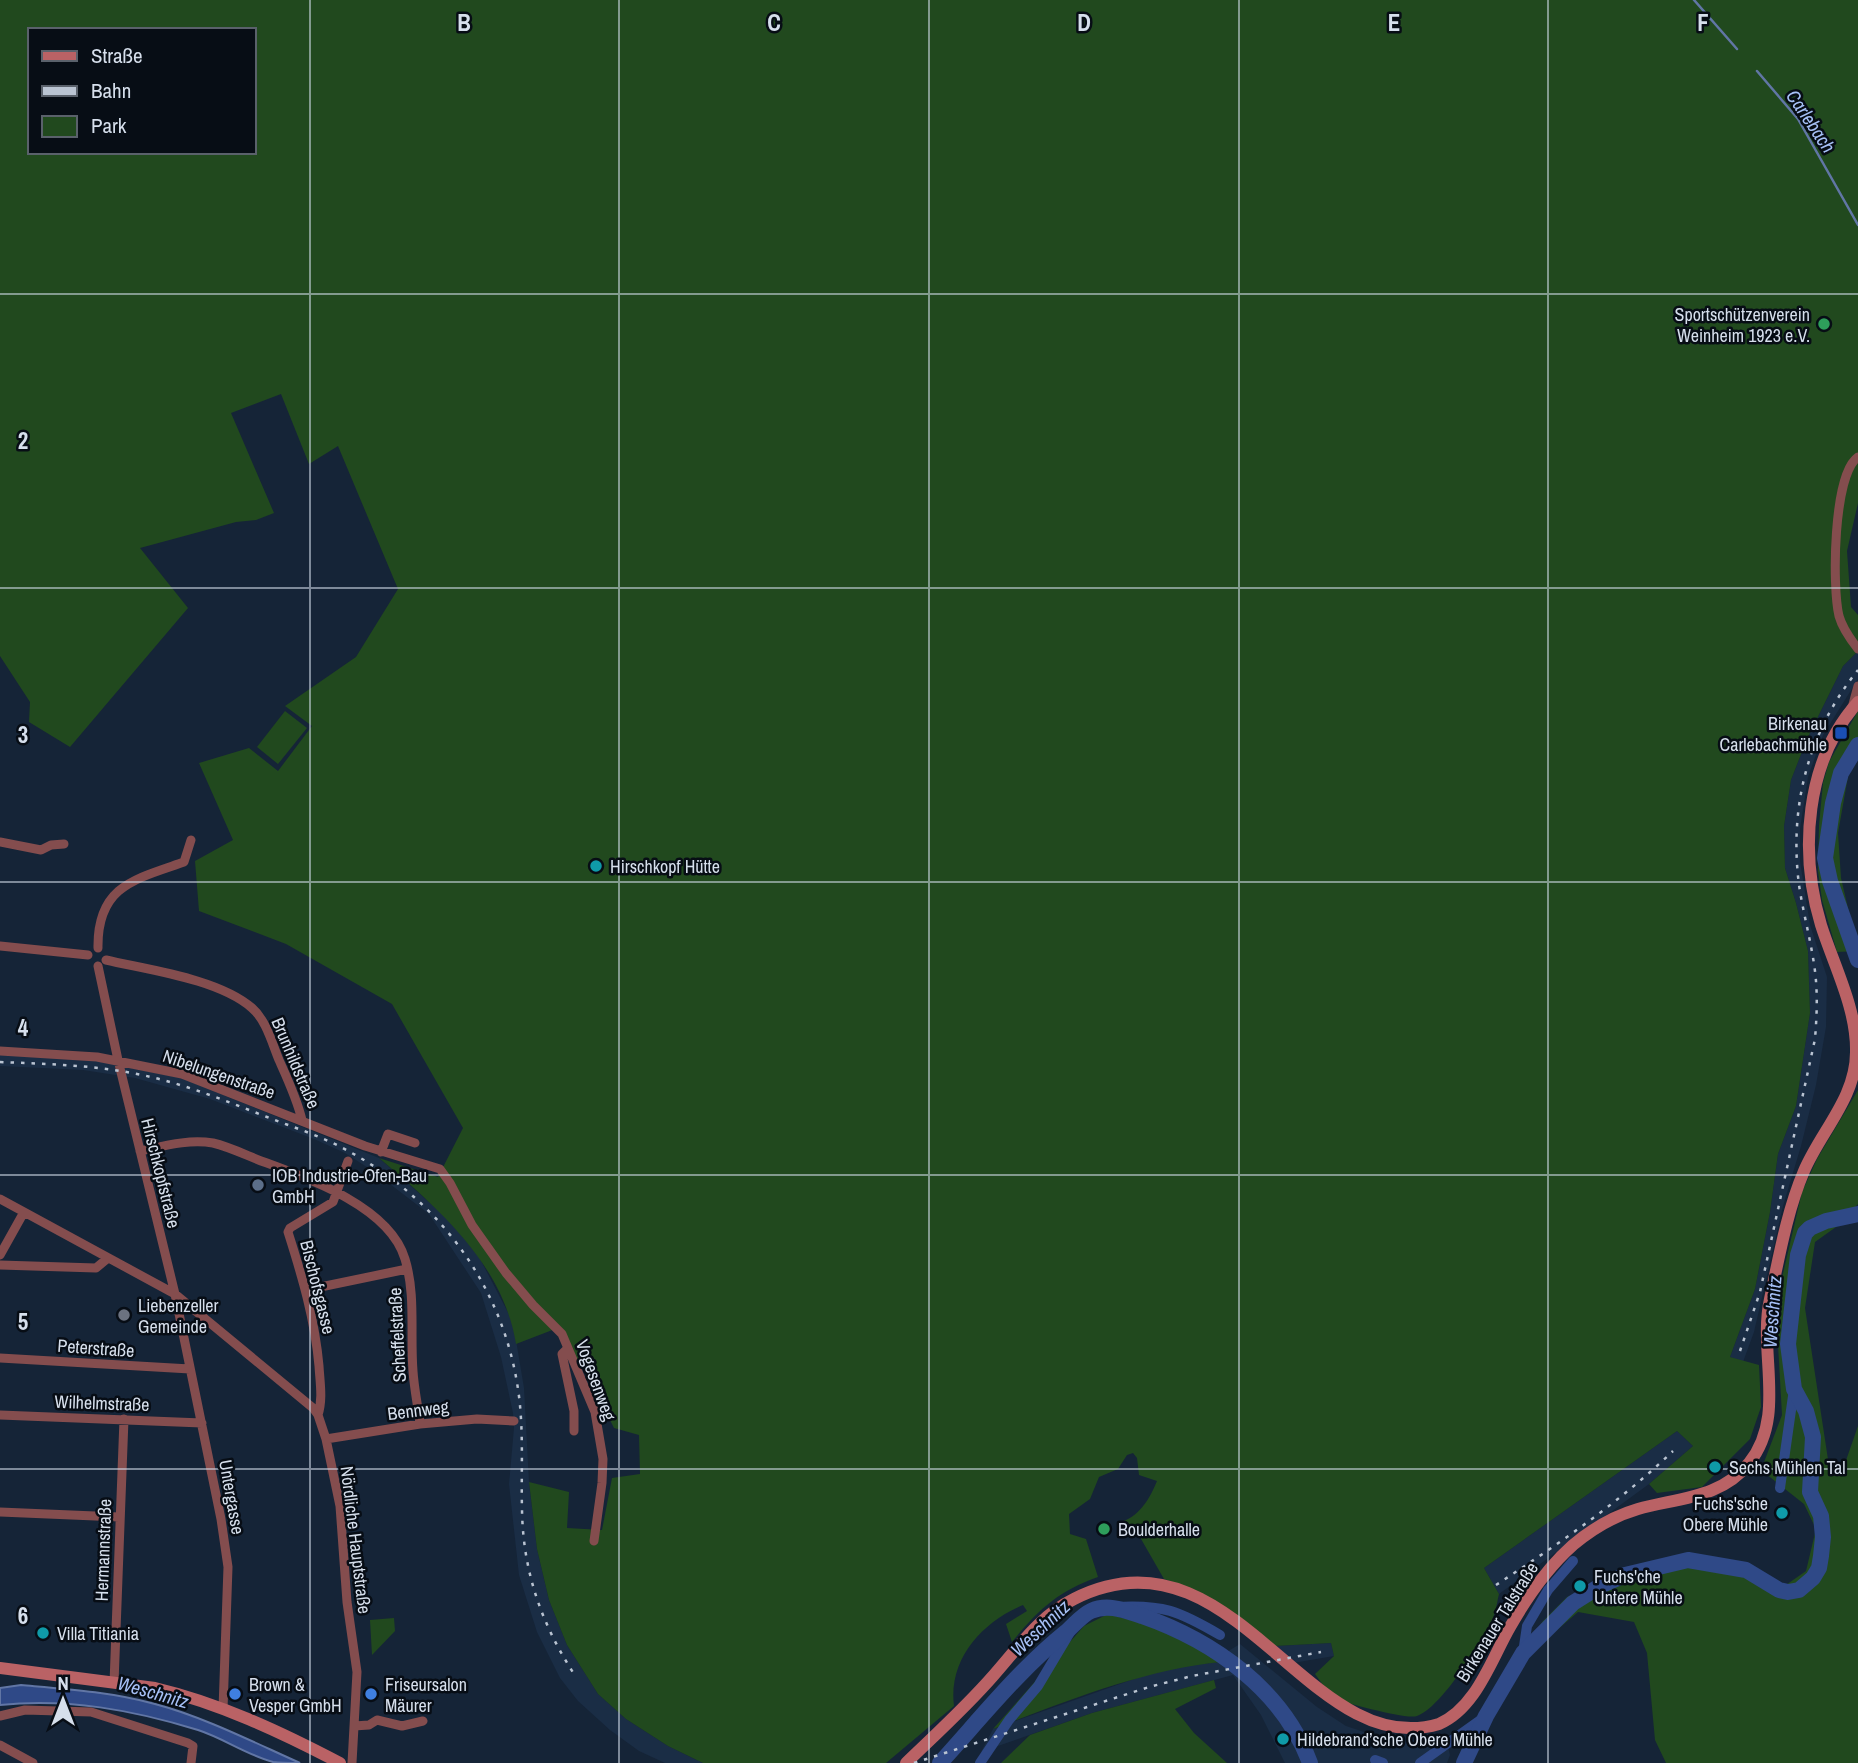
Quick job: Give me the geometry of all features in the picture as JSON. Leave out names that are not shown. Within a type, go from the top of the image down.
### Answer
[{"type":"main road","name":"Birkenauer Talstraße","points":[[906,1763],[983,1687],[1042,1620],[1058,1607],[1093,1590],[1133,1584],[1180,1591],[1225,1617],[1323,1702],[1354,1721],[1376,1730],[1422,1731],[1442,1723],[1463,1706],[1478,1687],[1534,1588],[1575,1544],[1614,1518],[1634,1510],[1710,1492],[1744,1470],[1763,1440],[1770,1415],[1766,1323],[1793,1202],[1806,1165],[1850,1087],[1857,1057],[1855,1027],[1821,924],[1808,851],[1812,807],[1819,776],[1834,737],[1855,706]]},
{"type":"main road","points":[[0,1668],[180,1694],[223,1709],[340,1763]]},
{"type":"street","points":[[1858,457],[1852,461],[1842,486],[1834,574],[1839,618],[1858,649]]},
{"type":"street","points":[[1855,706],[1858,686]]},
{"type":"street","points":[[98,948],[98,929],[104,907],[121,888],[145,875],[184,862],[191,840]]},
{"type":"street","points":[[0,842],[41,850],[51,845],[64,844]]},
{"type":"street","points":[[0,946],[88,954],[98,948],[103,950],[102,963],[91,964],[88,954]]},
{"type":"street","name":"Hirschkopfstraße","points":[[102,963],[118,1060],[175,1294]]},
{"type":"street","name":"Brunhildstraße","points":[[102,963],[197,980],[237,997],[254,1009],[268,1034],[299,1105],[302,1120],[381,1152],[440,1169],[450,1183]]},
{"type":"street","name":"Nibelungenstraße","points":[[0,1051],[97,1056],[182,1074],[302,1120]]},
{"type":"street","points":[[381,1152],[388,1134],[415,1143]]},
{"type":"street","name":"Scheffelstraße","points":[[139,1151],[179,1142],[216,1144],[326,1185],[379,1222],[396,1240],[405,1256],[412,1300],[413,1371],[420,1424]]},
{"type":"street","points":[[337,1192],[348,1161]]},
{"type":"street","name":"Vogesenweg","points":[[450,1183],[479,1234],[533,1305],[562,1334],[595,1412],[603,1458],[594,1541]]},
{"type":"street","name":"Bischofsgasse","points":[[318,1415],[322,1402],[316,1337],[306,1290],[288,1232],[290,1228],[333,1202],[337,1192]]},
{"type":"street","name":"Nördliche Hauptstraße","points":[[0,1199],[175,1294],[313,1408],[318,1415],[340,1506],[357,1672],[352,1763]]},
{"type":"street","points":[[0,1255],[24,1212]]},
{"type":"street","points":[[0,1265],[96,1268],[108,1258]]},
{"type":"street","points":[[306,1290],[407,1269]]},
{"type":"street","name":"Untergasse","points":[[175,1294],[228,1567],[223,1709]]},
{"type":"street","points":[[567,1349],[562,1354],[574,1411],[574,1431]]},
{"type":"street","name":"Peterstraße","points":[[0,1357],[190,1370]]},
{"type":"street","name":"Wilhelmstraße","points":[[0,1415],[202,1423]]},
{"type":"street","name":"Hermannstraße","points":[[114,1683],[124,1419]]},
{"type":"street","name":"Bennweg","points":[[326,1440],[420,1424],[477,1419],[514,1421]]},
{"type":"street","points":[[0,1512],[119,1517]]},
{"type":"street","points":[[0,1716],[25,1710],[91,1712],[193,1746],[191,1763]]},
{"type":"street","points":[[354,1726],[377,1720],[402,1726],[423,1721]]},
{"type":"street","points":[[0,1745],[33,1763]]},
{"type":"shaded area","points":[[1858,651],[1858,679],[1823,735],[1808,777],[1800,829],[1800,861],[1810,925],[1827,977],[1826,1027],[1816,1085],[1801,1146],[1783,1206],[1754,1332],[1743,1362],[1730,1357],[1755,1289],[1778,1154],[1796,1106],[1810,1013],[1808,951],[1785,868],[1784,826],[1791,780],[1807,739],[1843,666]]},
{"type":"shaded area","points":[[0,1055],[83,1058],[181,1078],[379,1158],[446,1217],[478,1255],[513,1322],[524,1388],[529,1482],[537,1549],[549,1600],[567,1645],[598,1694],[626,1719],[668,1746],[703,1763],[665,1763],[639,1751],[610,1730],[578,1701],[560,1678],[537,1632],[519,1575],[509,1484],[513,1413],[501,1357],[481,1293],[429,1214],[345,1153],[210,1099],[135,1078],[83,1070],[0,1066]]},
{"type":"shaded area","points":[[1677,1431],[1693,1446],[1649,1484],[1499,1594],[1484,1568]]},
{"type":"shaded area","points":[[1331,1643],[1334,1656],[1287,1664],[1275,1646]]},
{"type":"shaded area","points":[[1240,1644],[1317,1707],[1346,1726],[1397,1743],[1445,1734],[1450,1755],[1447,1763],[1285,1763],[1261,1715],[1233,1675],[1092,1713],[981,1752],[993,1729],[1151,1673],[1190,1665],[1221,1662],[1225,1665],[1220,1656]]},
{"type":"green space","points":[[0,0],[1858,0],[1858,503],[1847,551],[1851,607],[1858,615],[1858,651],[1843,666],[1807,739],[1791,780],[1784,826],[1785,868],[1808,951],[1810,1013],[1796,1106],[1778,1154],[1755,1289],[1730,1357],[1759,1365],[1761,1407],[1750,1439],[1702,1487],[1657,1493],[1649,1484],[1693,1446],[1677,1431],[1484,1568],[1499,1594],[1492,1620],[1470,1658],[1448,1688],[1427,1711],[1417,1716],[1390,1713],[1333,1699],[1315,1674],[1334,1656],[1331,1643],[1275,1646],[1209,1599],[1164,1579],[1137,1532],[1131,1533],[1123,1521],[1140,1510],[1157,1481],[1139,1475],[1137,1458],[1133,1453],[1127,1455],[1118,1469],[1099,1477],[1090,1499],[1069,1514],[1070,1534],[1086,1539],[1098,1577],[1060,1595],[1031,1620],[1012,1642],[1006,1624],[1027,1611],[1023,1605],[994,1621],[971,1644],[962,1658],[956,1673],[954,1706],[886,1763],[703,1763],[668,1746],[626,1719],[598,1694],[567,1645],[549,1600],[537,1549],[529,1482],[569,1492],[567,1528],[602,1530],[612,1478],[640,1474],[639,1435],[614,1428],[585,1370],[555,1329],[516,1344],[509,1315],[482,1263],[445,1218],[379,1158],[438,1177],[463,1128],[392,1004],[286,944],[199,911],[195,861],[233,840],[199,763],[249,748],[278,771],[312,726],[285,706],[356,657],[398,589],[338,446],[309,464],[281,394],[231,413],[274,513],[256,520],[236,522],[140,548],[188,608],[70,747],[29,722],[30,702],[0,656]]},
{"type":"green space","points":[[285,711],[307,728],[278,764],[257,747]]},
{"type":"green space","points":[[1858,711],[1858,750],[1849,771],[1838,833],[1841,878],[1858,951],[1837,952],[1822,900],[1818,871],[1819,825],[1823,783],[1829,762]]},
{"type":"green space","points":[[1858,1090],[1858,1204],[1836,1227],[1815,1242],[1805,1308],[1829,1466],[1843,1469],[1858,1426],[1858,1763],[1666,1763],[1655,1740],[1647,1653],[1634,1622],[1578,1612],[1529,1654],[1542,1622],[1567,1597],[1630,1567],[1685,1558],[1735,1569],[1783,1587],[1806,1571],[1816,1529],[1804,1504],[1761,1470],[1782,1415],[1778,1295],[1802,1192],[1817,1159]]},
{"type":"green space","points":[[1108,1614],[1170,1631],[1221,1662],[1134,1679],[993,1729],[1084,1626]]},
{"type":"green space","points":[[394,1618],[395,1631],[372,1655],[370,1620]]},
{"type":"green space","points":[[1214,1680],[1216,1688],[1175,1709],[1194,1733],[1227,1763],[1001,1763],[1030,1735],[1092,1713]]},
{"type":"water","points":[[21,1685],[105,1694],[173,1709],[300,1763],[273,1762],[198,1730],[125,1711],[50,1703],[0,1705],[0,1688]]},
{"type":"waterway","name":"Carlebach","points":[[1694,0],[1737,49]]},
{"type":"waterway","name":"Carlebach","points":[[1757,71],[1798,119],[1858,225]]},
{"type":"waterway","name":"Weschnitz","points":[[1858,745],[1841,773],[1833,803],[1825,858],[1830,881],[1858,960]]},
{"type":"waterway","name":"Weschnitz","points":[[1464,1763],[1486,1716],[1523,1653],[1573,1603],[1600,1586],[1625,1575],[1688,1560],[1746,1570],[1779,1590],[1788,1592],[1799,1590],[1813,1578],[1819,1568],[1823,1537],[1821,1516],[1810,1492],[1813,1437],[1806,1411],[1794,1389],[1788,1344],[1798,1255],[1805,1233],[1810,1228],[1826,1221],[1858,1214]]},
{"type":"waterway","points":[[1780,1488],[1794,1389]]},
{"type":"waterway","points":[[1523,1653],[1527,1626],[1548,1590],[1573,1561]]},
{"type":"waterway","points":[[1115,1607],[1159,1608],[1193,1620],[1220,1635]]},
{"type":"waterway","name":"Weschnitz","points":[[940,1763],[1032,1662],[1084,1615],[1104,1608],[1123,1610],[1169,1626],[1220,1654],[1264,1691],[1298,1737],[1310,1763]]},
{"type":"waterway","points":[[980,1763],[1009,1720],[1038,1686],[1075,1624]]},
{"type":"waterway","points":[[1420,1763],[1486,1716]]},
{"type":"waterway","points":[[1375,1760],[1383,1763]]},
{"type":"railway","points":[[1740,1351],[1760,1292],[1815,1039],[1815,973],[1799,885],[1797,856],[1800,799],[1806,771],[1826,719],[1858,670]]},
{"type":"railway","points":[[0,1062],[107,1069],[158,1079],[205,1093],[309,1133],[350,1152],[412,1195],[439,1222],[482,1282],[498,1316],[510,1352],[520,1404],[523,1532],[530,1575],[543,1616],[574,1674]]},
{"type":"railway","points":[[1496,1585],[1610,1505],[1673,1451]]},
{"type":"railway","points":[[914,1763],[1149,1687],[1192,1676],[1321,1652]]},
{"type":"place","name":"Sportschützenverein Weinheim 1923 e.V.","points":[[1824,324]]},
{"type":"place","name":"Birkenau Carlebachmühle","points":[[1841,733]]},
{"type":"place","name":"Hirschkopf Hütte","points":[[596,866]]},
{"type":"place","name":"IOB Industrie-Ofen-Bau GmbH","points":[[258,1185]]},
{"type":"place","name":"Liebenzeller Gemeinde","points":[[124,1315]]},
{"type":"place","name":"Sechs Mühlen Tal","points":[[1715,1467]]},
{"type":"place","name":"Fuchs'sche Obere Mühle","points":[[1782,1513]]},
{"type":"place","name":"Boulderhalle","points":[[1104,1529]]},
{"type":"place","name":"Fuchs'che Untere Mühle","points":[[1580,1586]]},
{"type":"place","name":"Villa Titiania","points":[[43,1633]]},
{"type":"place","name":"Brown & Vesper GmbH","points":[[235,1694]]},
{"type":"place","name":"Friseursalon Mäurer","points":[[371,1694]]},
{"type":"place","name":"Hildebrand’sche Obere Mühle","points":[[1283,1739]]}]
